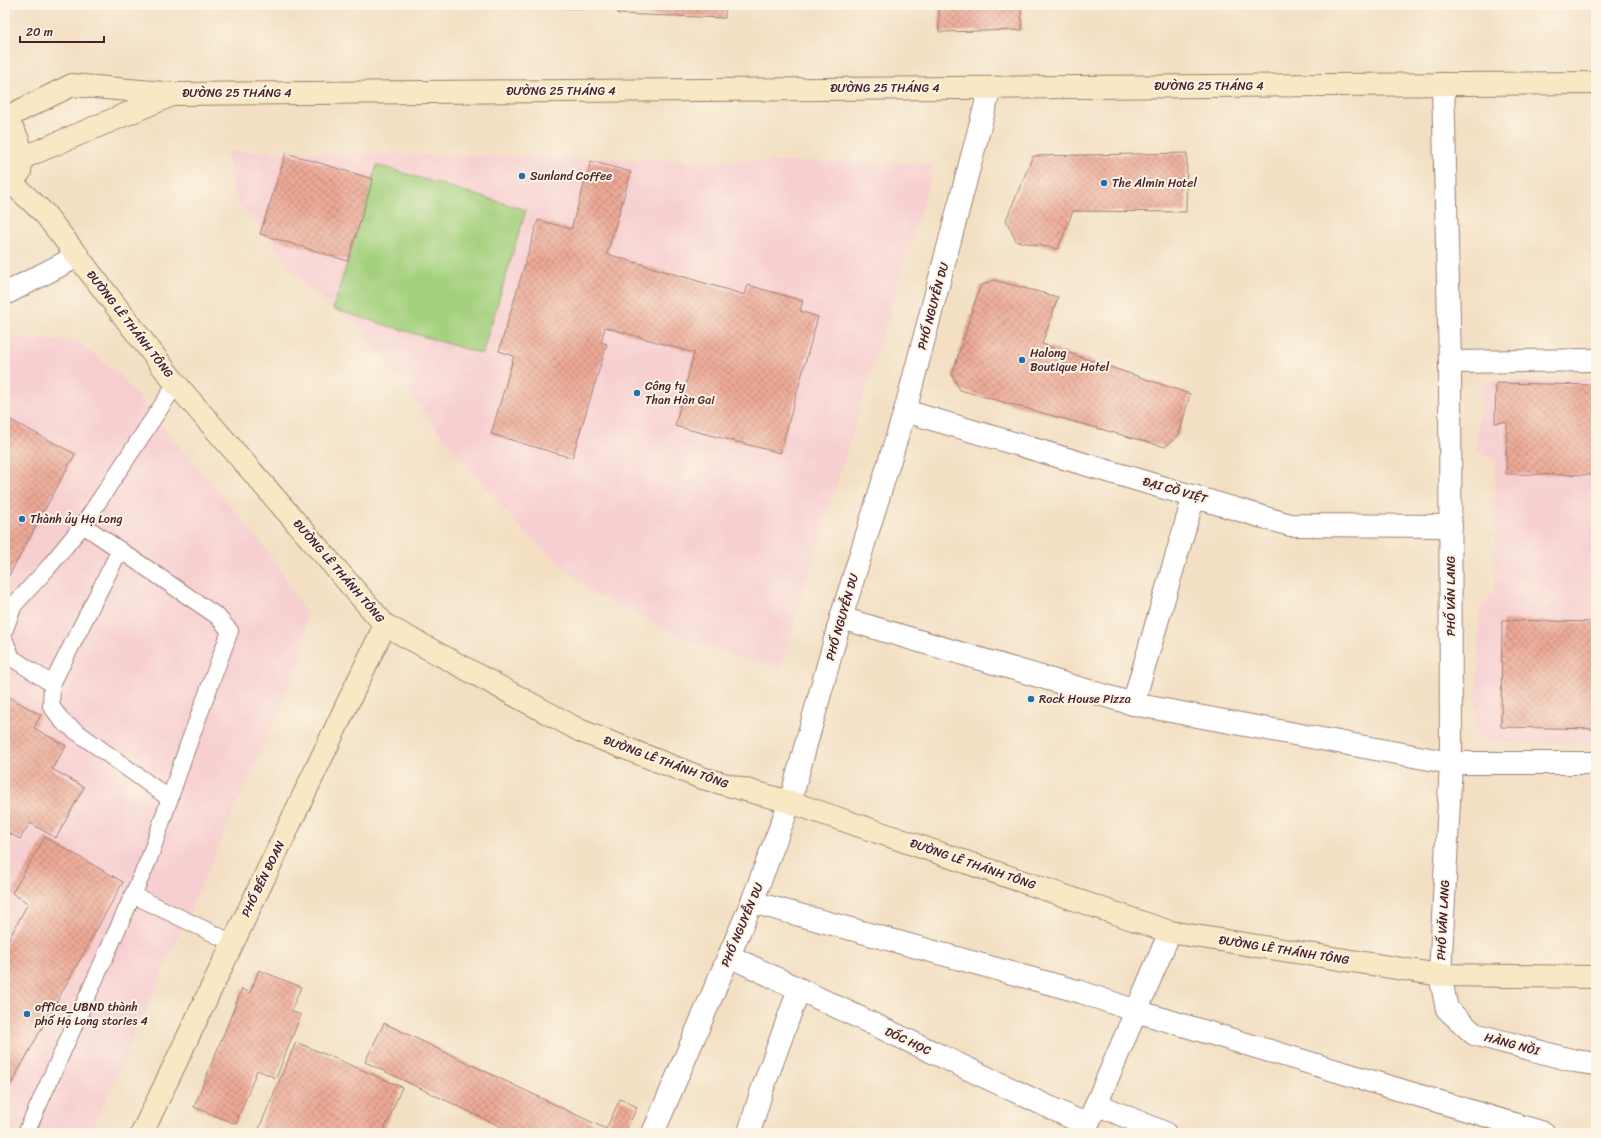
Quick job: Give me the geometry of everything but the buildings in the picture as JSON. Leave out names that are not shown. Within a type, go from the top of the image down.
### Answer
[{"type":"street","name":"PHỐ VĂN LANG","points":[[1440,975],[1451,763],[1450,362],[1443,84]]},
{"type":"street","name":"ĐƯỜNG 25 THÁNG 4","points":[[5,119],[72,85],[174,94],[1596,84]]},
{"type":"street","name":"PHỐ NGUYỄN DU","points":[[653,1133],[752,902],[790,802],[841,618],[905,411],[990,88]]},
{"type":"street","name":"ĐƯỜNG 25 THÁNG 4","points":[[22,158],[174,94]]},
{"type":"street","points":[[5,119],[14,129],[20,143],[22,158],[20,172],[9,190]]},
{"type":"street","name":"ĐƯỜNG LÊ THÁNH TÔNG","points":[[9,190],[45,214],[176,384],[385,625],[581,731],[702,778],[790,802],[1170,932],[1440,975],[1596,977]]},
{"type":"street","points":[[5,294],[78,256]]},
{"type":"street","points":[[1450,362],[1596,360]]},
{"type":"street","name":"ĐẠI CỒ VIỆT","points":[[905,411],[1290,525],[1451,526]]},
{"type":"street","points":[[1133,704],[1194,496]]},
{"type":"street","points":[[841,618],[1133,704],[1451,763],[1596,763]]},
{"type":"street","name":"PHỐ BẾN ĐOAN","points":[[142,1133],[385,625]]},
{"type":"street","points":[[752,902],[1081,992],[1136,1011],[1544,1133]]},
{"type":"street","points":[[1086,1129],[1170,932]]},
{"type":"street","name":"DỐC HỌC","points":[[729,956],[1086,1129]]},
{"type":"street","name":"HÀNG NỒI","points":[[1440,975],[1447,1009],[1474,1034],[1575,1061],[1596,1064]]},
{"type":"street","points":[[749,1133],[761,1093],[798,989]]},
{"type":"street","points":[[1096,1104],[1165,1133]]},
{"type":"lane","points":[[5,629],[14,605],[47,569],[83,525],[176,384]]},
{"type":"lane","points":[[26,1133],[150,859],[230,631],[217,616],[83,525]]},
{"type":"lane","points":[[120,550],[52,684],[51,706],[63,722],[170,799]]},
{"type":"lane","points":[[5,641],[12,658],[52,684]]},
{"type":"lane","points":[[133,895],[233,943]]},
{"type":"shaded area","name":"Công ty Than Hòn Gai","points":[[227,151],[670,160],[935,163],[780,669],[697,645],[593,593],[523,531],[459,457],[361,330],[306,285],[235,199]]},
{"type":"shaded area","points":[[5,337],[78,342],[120,375],[269,552],[307,615],[304,654],[91,1133],[5,1133]]},
{"type":"shaded area","points":[[1596,378],[1596,743],[1498,743],[1478,738],[1475,726],[1480,610],[1495,589],[1495,461],[1476,451],[1482,381]]},
{"type":"green space","points":[[377,165],[526,210],[482,354],[333,309]]},
{"type":"place","name":"Sunland Coffee","points":[[522,176]]},
{"type":"place","name":"The Almin Hotel","points":[[1104,183]]},
{"type":"place","name":"Halong Boutique Hotel","points":[[1022,360]]},
{"type":"place","name":"Công ty Than Hòn Gai","points":[[637,393]]},
{"type":"place","name":"Thành ủy Hạ Long","points":[[22,519]]},
{"type":"place","name":"Rock House Pizza","points":[[1031,699]]},
{"type":"place","name":"office_UBND thành phố Hạ Long stories 4","points":[[27,1014]]}]
